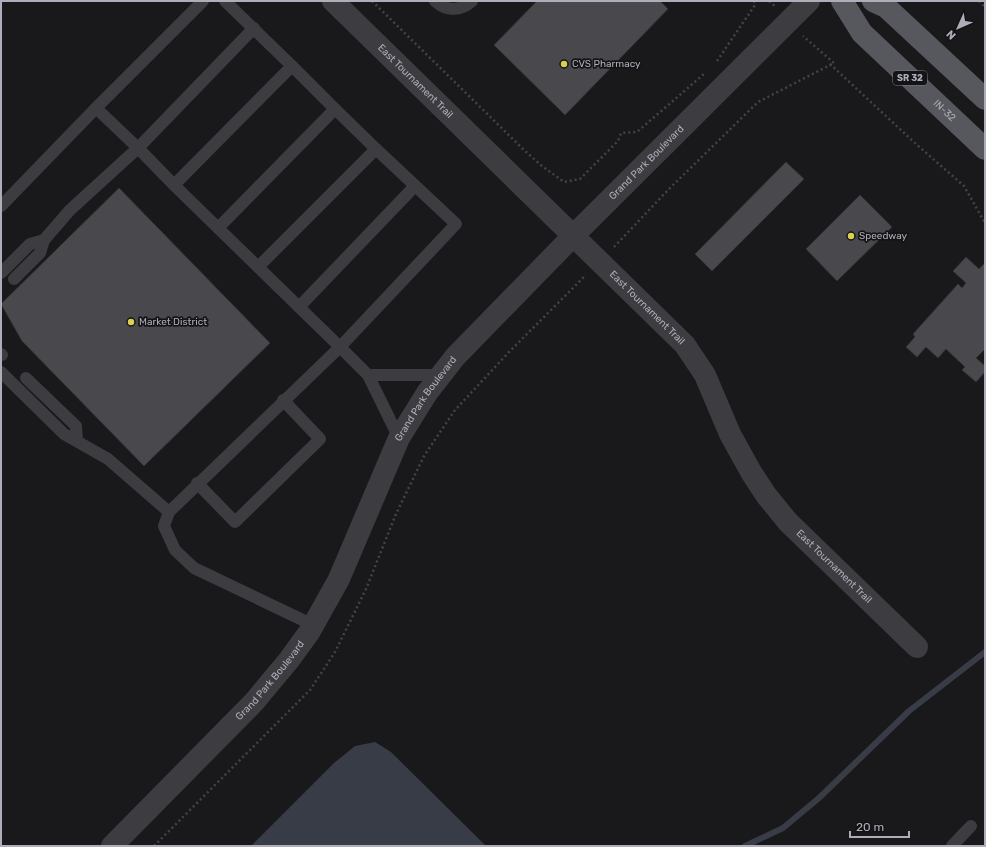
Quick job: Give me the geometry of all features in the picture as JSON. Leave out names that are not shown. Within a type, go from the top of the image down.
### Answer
[{"type":"main road","name":"IN-32","points":[[842,1],[862,33],[985,149]]},
{"type":"main road","points":[[873,1],[886,7],[985,100]]},
{"type":"street","name":"East Tournament Trail","points":[[333,1],[685,345],[706,375],[730,434],[751,472],[766,495],[788,522],[916,647]]},
{"type":"street","name":"Grand Park Boulevard","points":[[112,846],[254,702],[289,660],[314,625],[342,572],[399,438],[441,375],[469,342],[574,235],[809,1]]},
{"type":"lane","points":[[1,206],[203,1]]},
{"type":"lane","points":[[225,1],[414,187],[456,224],[340,347],[197,483],[170,512],[164,526],[175,550],[194,568],[314,625]]},
{"type":"lane","points":[[435,1],[446,7],[454,9],[465,7],[472,1]]},
{"type":"lane","points":[[14,279],[40,253],[44,240],[70,210],[138,148],[254,28]]},
{"type":"lane","points":[[174,185],[292,66]]},
{"type":"lane","points":[[96,108],[368,375],[399,438]]},
{"type":"lane","points":[[218,228],[335,109]]},
{"type":"lane","points":[[258,267],[376,149]]},
{"type":"lane","points":[[299,307],[414,187]]},
{"type":"lane","points":[[1,273],[30,244],[44,240]]},
{"type":"lane","points":[[1,372],[64,434],[77,440],[108,459],[170,512]]},
{"type":"lane","points":[[368,375],[441,375]]},
{"type":"lane","points":[[26,378],[76,426],[77,440]]},
{"type":"lane","points":[[197,483],[235,522],[320,439],[283,400]]},
{"type":"lane","points":[[952,846],[971,826]]},
{"type":"path","points":[[372,1],[525,151],[564,182],[580,179],[618,141],[621,134],[636,132],[709,69]]},
{"type":"path","points":[[715,64],[755,5],[754,1]]},
{"type":"path","points":[[979,1],[985,6]]},
{"type":"path","points":[[154,846],[310,690],[335,652],[366,589],[396,514],[424,456],[455,410],[510,351],[668,190],[758,102],[834,63]]},
{"type":"path","points":[[830,64],[916,144],[964,186],[985,223]]},
{"type":"shaded area","points":[[375,742],[391,752],[486,846],[251,846],[334,763],[355,746]]},
{"type":"building","name":"CVS Pharmacy","points":[[537,1],[660,1],[668,9],[565,115],[494,45]]},
{"type":"building","points":[[786,162],[804,179],[712,271],[695,254]]},
{"type":"building","name":"Market District","points":[[119,188],[270,343],[144,466],[22,341],[1,304]]},
{"type":"building","points":[[860,195],[892,227],[837,281],[806,249]]},
{"type":"building","points":[[966,257],[979,269],[985,263],[985,349],[976,358],[985,366],[985,372],[976,382],[962,370],[965,367],[946,349],[938,358],[926,347],[917,357],[906,347],[915,337],[913,334],[958,284],[962,288],[966,283],[953,271]]},
{"type":"waterway","points":[[745,846],[783,828],[819,798],[909,711],[985,652]]},
{"type":"place","name":"CVS Pharmacy","points":[[564,64]]},
{"type":"place","name":"Speedway","points":[[851,236]]},
{"type":"place","name":"Market District","points":[[131,322]]}]
